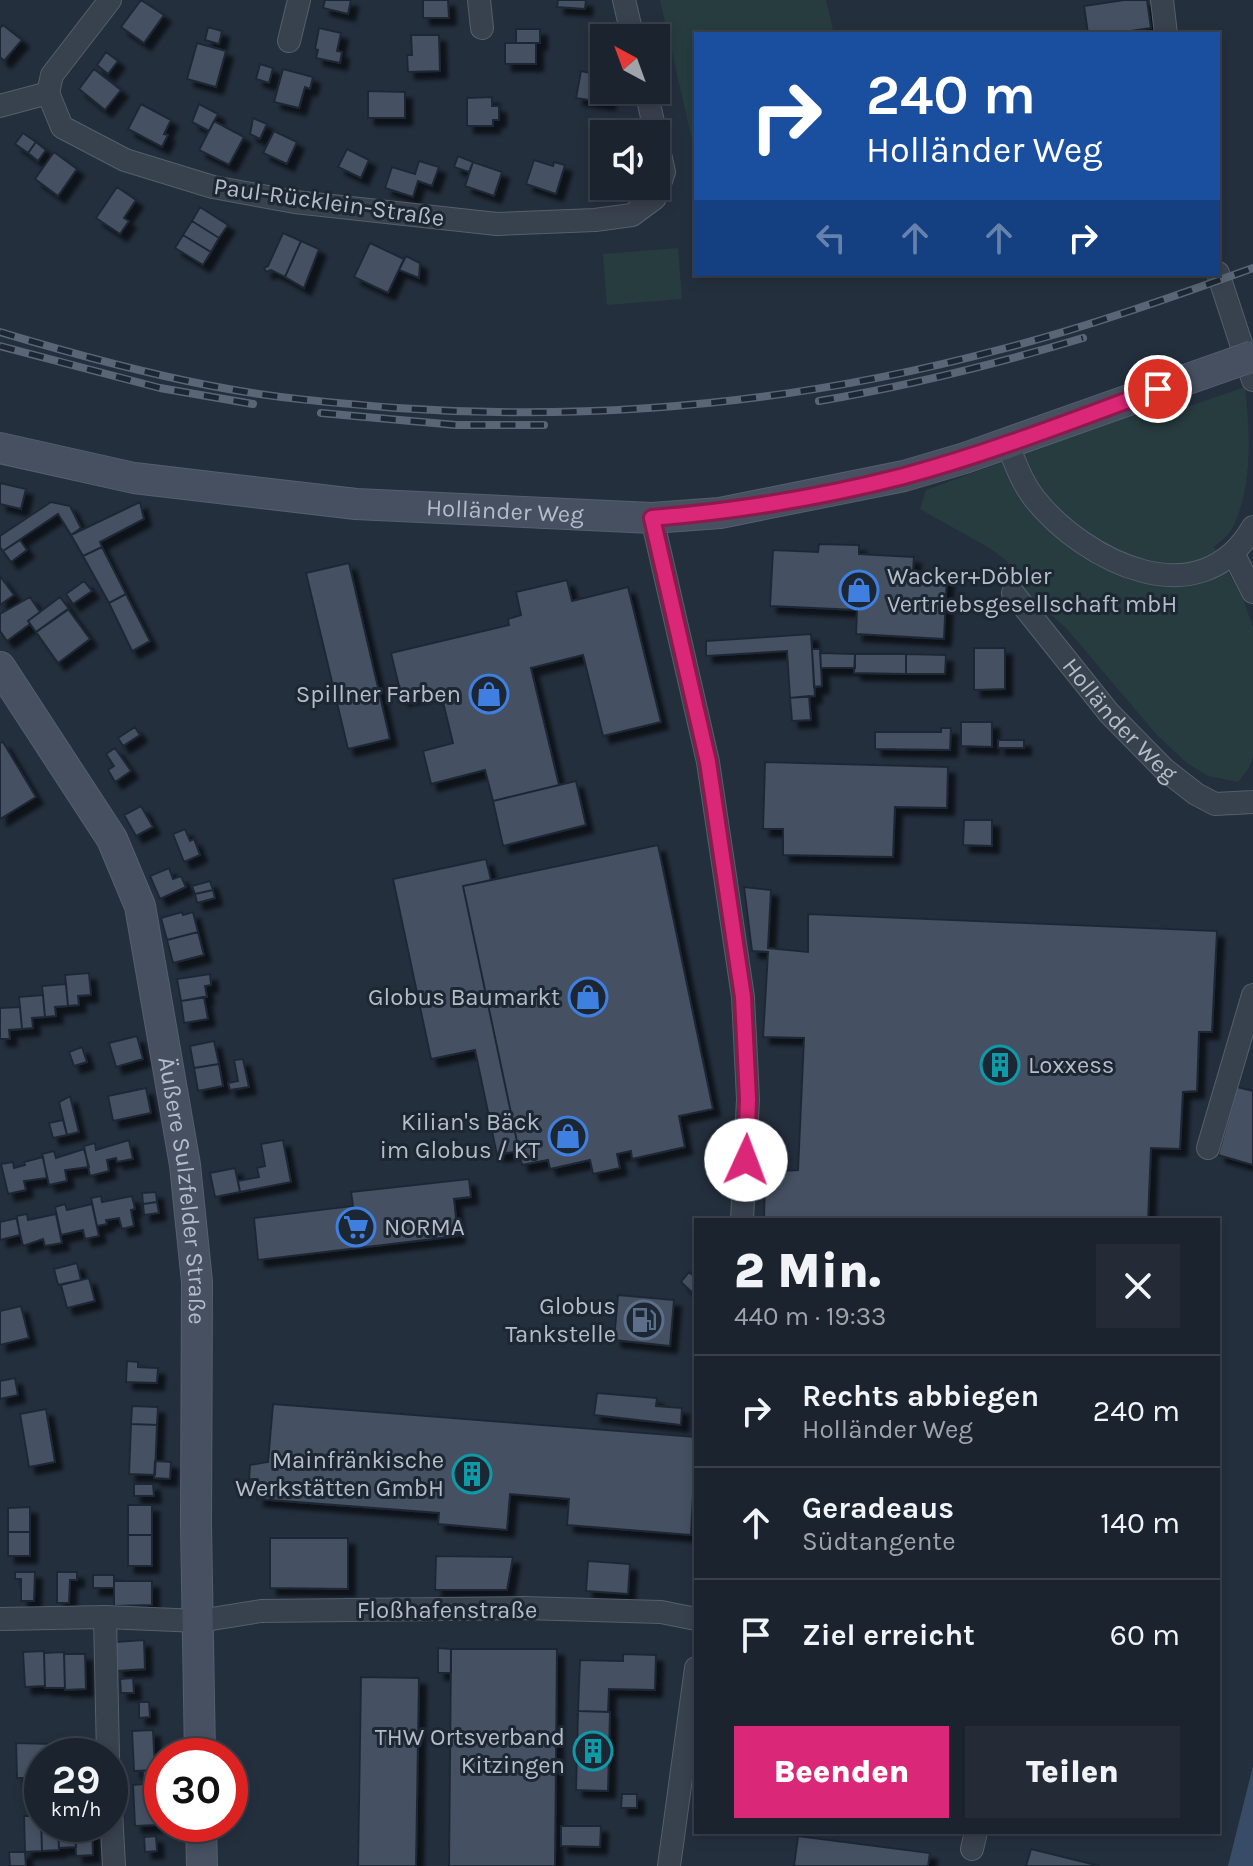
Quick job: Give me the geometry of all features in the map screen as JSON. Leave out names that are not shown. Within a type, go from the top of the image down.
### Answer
[{"type":"main road","name":"Holländer Weg","points":[[0,448],[134,478],[356,504],[652,518],[720,513],[904,476],[1253,356]]},
{"type":"main road","name":"Äußere Sulzfelder Straße","points":[[0,667],[112,839],[140,906],[185,1165],[197,1282],[200,1738]]},
{"type":"main road","points":[[201,1842],[202,1866]]},
{"type":"street","points":[[0,106],[48,93],[52,75],[110,0]]},
{"type":"street","points":[[289,41],[299,0]]},
{"type":"street","points":[[479,0],[482,28]]},
{"type":"street","points":[[624,0],[630,24]]},
{"type":"street","points":[[1162,0],[1166,32]]},
{"type":"street","name":"Paul-Rücklein-Straße","points":[[48,93],[62,127],[125,160],[213,187],[295,202],[497,224],[595,220],[632,215],[655,198],[664,172],[649,104]]},
{"type":"street","points":[[1219,276],[1253,380]]},
{"type":"street","points":[[1007,443],[1022,481],[1034,498],[1069,531],[1107,557],[1133,569],[1155,576],[1178,576],[1219,564],[1234,555],[1253,527]]},
{"type":"street","points":[[652,518],[708,762],[743,997],[748,1099],[742,1218]]},
{"type":"street","points":[[1234,555],[1253,592]]},
{"type":"street","name":"Holländer Weg","points":[[1013,593],[1109,713],[1164,769],[1196,794],[1215,804],[1253,802]]},
{"type":"street","points":[[1208,1148],[1253,995]]},
{"type":"street","name":"Floßhafenstraße","points":[[0,1619],[105,1617],[199,1621],[261,1611],[524,1608],[661,1612],[694,1619]]},
{"type":"street","points":[[105,1617],[108,1738]]},
{"type":"street","points":[[669,1866],[694,1683]]},
{"type":"street","points":[[113,1842],[114,1866]]},
{"type":"green space","points":[[660,0],[826,0],[834,32],[694,32],[694,149],[670,44],[670,24],[665,24]]},
{"type":"green space","points":[[678,248],[682,299],[607,305],[603,254]]},
{"type":"green space","points":[[1245,387],[1249,441],[1244,496],[1232,529],[1214,547],[1243,599],[1253,627],[1253,757],[1238,782],[1208,776],[1187,763],[1157,735],[1066,628],[1016,584],[1019,576],[1008,562],[920,509],[926,490],[1174,400],[1178,410]]},
{"type":"water","points":[[1253,1766],[1253,1866],[1228,1866]]},
{"type":"building","points":[[141,0],[164,15],[144,43],[121,27]]},
{"type":"building","points":[[325,0],[351,0],[348,14],[323,8]]},
{"type":"building","points":[[423,0],[448,0],[449,18],[423,18]]},
{"type":"building","points":[[558,0],[586,0],[585,9],[557,7]]},
{"type":"building","points":[[1147,0],[1151,28],[1088,32],[1084,6]]},
{"type":"building","points":[[3,25],[22,40],[4,61],[0,57],[0,28]]},
{"type":"building","points":[[208,27],[222,31],[219,44],[205,40]]},
{"type":"building","points":[[319,28],[341,33],[337,51],[342,52],[340,63],[316,58]]},
{"type":"building","points":[[516,29],[540,29],[540,43],[516,43]]},
{"type":"building","points":[[411,35],[439,35],[440,71],[408,72],[407,55],[412,55]]},
{"type":"building","points":[[197,43],[226,51],[216,87],[187,79]]},
{"type":"building","points":[[505,43],[536,43],[536,64],[505,64]]},
{"type":"building","points":[[106,52],[118,61],[108,74],[97,65]]},
{"type":"building","points":[[260,64],[273,68],[269,83],[256,79]]},
{"type":"building","points":[[94,69],[121,90],[105,110],[79,89]]},
{"type":"building","points":[[283,69],[313,77],[310,89],[305,87],[299,108],[274,102]]},
{"type":"building","points":[[581,71],[590,73],[590,100],[576,98]]},
{"type":"building","points":[[368,91],[405,92],[405,118],[368,118]]},
{"type":"building","points":[[492,97],[492,106],[499,106],[499,120],[493,120],[493,126],[467,126],[467,98]]},
{"type":"building","points":[[141,104],[171,120],[162,147],[128,129]]},
{"type":"building","points":[[199,104],[218,114],[209,131],[192,122]]},
{"type":"building","points":[[253,118],[267,124],[260,139],[250,134]]},
{"type":"building","points":[[214,121],[244,137],[229,165],[199,150]]},
{"type":"building","points":[[274,131],[297,142],[287,164],[263,153]]},
{"type":"building","points":[[23,133],[36,142],[28,153],[15,144]]},
{"type":"building","points":[[36,142],[46,150],[38,161],[28,153]]},
{"type":"building","points":[[347,149],[369,160],[361,178],[338,167]]},
{"type":"building","points":[[54,152],[77,169],[58,196],[35,179]]},
{"type":"building","points":[[458,156],[473,162],[469,172],[454,167]]},
{"type":"building","points":[[534,160],[553,166],[554,162],[565,165],[556,194],[526,184]]},
{"type":"building","points":[[419,161],[439,167],[432,186],[418,181],[413,197],[385,188],[392,167],[415,174]]},
{"type":"building","points":[[473,162],[502,172],[494,196],[465,186]]},
{"type":"building","points":[[117,187],[136,200],[124,218],[129,221],[120,234],[96,218]]},
{"type":"building","points":[[200,207],[228,225],[219,238],[192,221]]},
{"type":"building","points":[[192,221],[219,238],[211,252],[183,235]]},
{"type":"building","points":[[283,233],[301,241],[285,277],[271,270],[266,272],[264,268],[268,266]]},
{"type":"building","points":[[183,235],[211,252],[203,265],[175,248]]},
{"type":"building","points":[[301,241],[319,249],[304,288],[285,277]]},
{"type":"building","points":[[370,243],[404,259],[388,293],[354,277]]},
{"type":"building","points":[[406,256],[420,263],[419,278],[399,270]]},
{"type":"building","points":[[0,483],[26,489],[21,509],[0,504]]},
{"type":"building","points":[[51,502],[70,506],[81,528],[71,535],[58,514],[3,551],[0,536]]},
{"type":"building","points":[[140,502],[144,519],[100,542],[102,547],[83,556],[71,535]]},
{"type":"building","points":[[20,540],[27,550],[11,562],[3,551]]},
{"type":"building","name":"Wacker+Döbler Vertriebsgesellschaft mbH","points":[[819,544],[859,545],[859,554],[914,557],[913,571],[947,574],[944,639],[856,634],[857,610],[770,606],[773,550],[818,552]]},
{"type":"building","points":[[102,547],[126,594],[109,603],[83,556]]},
{"type":"building","points":[[349,563],[390,739],[348,749],[306,573]]},
{"type":"building","points":[[0,576],[14,595],[0,605]]},
{"type":"building","name":"Spillner Farben","points":[[567,580],[572,601],[628,587],[661,722],[603,736],[583,655],[531,668],[559,785],[493,801],[485,770],[431,784],[423,751],[453,743],[440,690],[402,699],[391,653],[509,625],[508,619],[521,615],[516,592]]},
{"type":"building","points":[[84,581],[92,591],[73,604],[66,594]]},
{"type":"building","points":[[126,594],[150,641],[132,651],[109,603]]},
{"type":"building","points":[[30,597],[40,612],[28,621],[30,624],[7,641],[0,631],[0,614]]},
{"type":"building","points":[[60,597],[69,609],[36,632],[28,621]]},
{"type":"building","points":[[68,609],[90,639],[58,663],[36,632]]},
{"type":"building","points":[[811,634],[815,696],[790,698],[787,651],[706,656],[706,641]]},
{"type":"building","points":[[974,648],[1005,648],[1005,689],[974,690]]},
{"type":"building","points":[[812,649],[820,649],[822,686],[814,687]]},
{"type":"building","points":[[820,653],[855,654],[855,668],[821,668]]},
{"type":"building","points":[[855,654],[906,654],[906,674],[854,673]]},
{"type":"building","points":[[906,654],[946,655],[945,674],[906,674]]},
{"type":"building","points":[[809,696],[811,720],[792,721],[790,698]]},
{"type":"building","points":[[961,722],[992,722],[992,747],[961,746]]},
{"type":"building","points":[[135,727],[140,735],[123,746],[118,738]]},
{"type":"building","points":[[941,728],[951,728],[950,750],[875,749],[875,732],[941,732]]},
{"type":"building","points":[[998,740],[1024,740],[1024,748],[998,748]]},
{"type":"building","points":[[3,742],[36,797],[0,819],[0,743]]},
{"type":"building","points":[[115,748],[131,771],[115,782],[108,770],[114,766],[106,754]]},
{"type":"building","points":[[765,762],[948,767],[947,808],[895,807],[893,857],[783,855],[783,829],[763,829]]},
{"type":"building","points":[[576,781],[586,825],[503,846],[493,801]]},
{"type":"building","points":[[141,806],[153,827],[136,836],[124,815]]},
{"type":"building","points":[[964,820],[992,820],[992,846],[963,845]]},
{"type":"building","points":[[185,829],[190,841],[194,839],[200,855],[184,862],[173,834]]},
{"type":"building","name":"Globus Baumarkt","points":[[658,845],[713,1109],[679,1116],[685,1147],[632,1159],[631,1151],[617,1154],[620,1168],[593,1174],[590,1160],[550,1169],[548,1160],[522,1165],[463,886]]},
{"type":"building","points":[[486,859],[491,880],[463,886],[519,1151],[497,1155],[475,1050],[431,1059],[393,879]]},
{"type":"building","points":[[169,868],[173,879],[181,876],[186,887],[160,899],[150,876]]},
{"type":"building","points":[[210,881],[213,890],[195,894],[192,886]]},
{"type":"building","name":"Loxxess","points":[[744,887],[771,890],[768,948],[808,952],[808,914],[1217,931],[1212,1032],[1199,1032],[1197,1091],[1183,1092],[1180,1149],[1151,1148],[1148,1218],[764,1218],[765,1172],[798,1170],[804,1038],[763,1037],[768,952],[752,951]]},
{"type":"building","points":[[213,890],[215,898],[197,903],[195,894]]},
{"type":"building","points":[[182,912],[183,915],[193,912],[198,932],[167,940],[161,918]]},
{"type":"building","points":[[198,932],[204,955],[173,963],[167,940]]},
{"type":"building","points":[[89,973],[91,995],[78,996],[79,1005],[68,1006],[65,975]]},
{"type":"building","points":[[210,974],[211,985],[205,986],[207,997],[181,1001],[177,979]]},
{"type":"building","points":[[66,984],[68,1006],[55,1007],[56,1016],[45,1017],[42,986]]},
{"type":"building","points":[[43,995],[45,1017],[32,1018],[33,1028],[22,1029],[19,997]]},
{"type":"building","points":[[204,997],[208,1019],[184,1023],[181,1001]]},
{"type":"building","points":[[20,1007],[22,1029],[9,1030],[10,1039],[0,1039],[0,1008]]},
{"type":"building","points":[[137,1036],[143,1059],[116,1067],[109,1043]]},
{"type":"building","points":[[214,1041],[219,1064],[194,1068],[190,1046]]},
{"type":"building","points":[[82,1047],[87,1062],[74,1066],[69,1052]]},
{"type":"building","points":[[243,1059],[249,1087],[230,1090],[228,1083],[238,1081],[234,1060]]},
{"type":"building","points":[[219,1064],[223,1086],[198,1091],[194,1068]]},
{"type":"building","points":[[1237,1087],[1253,1091],[1253,1165],[1218,1155]]},
{"type":"building","points":[[146,1088],[151,1113],[113,1121],[108,1096]]},
{"type":"building","points":[[70,1096],[79,1132],[67,1135],[59,1102]]},
{"type":"building","points":[[63,1120],[67,1135],[53,1138],[49,1123]]},
{"type":"building","points":[[129,1140],[133,1159],[107,1160],[109,1171],[90,1176],[84,1146],[95,1143],[96,1150]]},
{"type":"building","points":[[283,1140],[291,1182],[240,1192],[238,1181],[259,1177],[257,1168],[265,1166],[261,1144]]},
{"type":"building","points":[[84,1149],[89,1167],[65,1170],[67,1181],[49,1185],[42,1154],[54,1151],[56,1158]]},
{"type":"building","points":[[43,1157],[47,1178],[24,1181],[26,1190],[8,1194],[1,1164],[13,1162],[14,1168]]},
{"type":"building","points":[[235,1168],[240,1192],[215,1197],[210,1173]]},
{"type":"building","name":"NORMA","points":[[469,1179],[471,1197],[454,1199],[458,1236],[258,1260],[254,1218],[353,1206],[351,1192]]},
{"type":"building","points":[[156,1192],[157,1202],[143,1204],[142,1193]]},
{"type":"building","points":[[101,1196],[102,1202],[132,1196],[134,1226],[122,1229],[119,1218],[106,1220],[107,1224],[97,1226],[91,1198]]},
{"type":"building","points":[[157,1202],[159,1213],[144,1215],[143,1204]]},
{"type":"building","points":[[65,1204],[67,1210],[92,1204],[99,1236],[85,1239],[83,1230],[61,1235],[55,1207]]},
{"type":"building","points":[[27,1214],[28,1220],[56,1214],[62,1243],[45,1246],[43,1239],[23,1246],[16,1216]]},
{"type":"building","points":[[17,1218],[20,1235],[0,1240],[0,1222]]},
{"type":"building","points":[[77,1263],[81,1280],[58,1285],[54,1269]]},
{"type":"building","points":[[689,1272],[694,1276],[694,1294],[681,1282]]},
{"type":"building","points":[[89,1278],[95,1301],[67,1308],[61,1285]]},
{"type":"building","name":"Globus Tankstelle","points":[[618,1295],[674,1300],[670,1346],[614,1340]]},
{"type":"building","points":[[21,1306],[29,1338],[0,1345],[0,1311]]},
{"type":"building","points":[[127,1361],[138,1362],[138,1367],[158,1368],[157,1383],[126,1382]]},
{"type":"building","points":[[15,1378],[18,1395],[0,1399],[0,1381]]},
{"type":"building","points":[[597,1393],[657,1398],[656,1406],[682,1408],[681,1425],[594,1415]]},
{"type":"building","name":"Mainfränkische Werkstätten GmbH","points":[[273,1404],[694,1437],[691,1535],[567,1525],[569,1499],[510,1494],[507,1530],[438,1524],[439,1513],[257,1499],[258,1480],[249,1479],[250,1465],[268,1462]]},
{"type":"building","points":[[132,1406],[158,1407],[157,1425],[131,1424]]},
{"type":"building","points":[[46,1409],[55,1462],[29,1467],[20,1414]]},
{"type":"building","points":[[131,1424],[157,1425],[155,1475],[129,1474]]},
{"type":"building","points":[[155,1461],[171,1462],[170,1479],[154,1478]]},
{"type":"building","points":[[134,1484],[153,1484],[154,1496],[134,1496]]},
{"type":"building","points":[[128,1505],[152,1505],[152,1535],[128,1535]]},
{"type":"building","points":[[30,1507],[30,1532],[8,1532],[8,1508]]},
{"type":"building","points":[[8,1532],[30,1532],[30,1556],[8,1556]]},
{"type":"building","points":[[128,1535],[152,1535],[152,1566],[128,1566]]},
{"type":"building","name":"Mainfränkische Werkstätten GmbH","points":[[270,1538],[348,1538],[348,1589],[270,1588]]},
{"type":"building","points":[[436,1556],[513,1557],[507,1590],[435,1590]]},
{"type":"building","points":[[588,1561],[630,1564],[628,1594],[586,1591]]},
{"type":"building","points":[[15,1572],[35,1572],[34,1601],[21,1601],[21,1579],[15,1579]]},
{"type":"building","points":[[57,1572],[77,1572],[77,1580],[70,1580],[69,1603],[57,1603]]},
{"type":"building","points":[[93,1575],[114,1575],[114,1588],[93,1588]]},
{"type":"building","points":[[114,1581],[152,1581],[152,1605],[114,1606]]},
{"type":"building","points":[[144,1640],[145,1669],[117,1671],[115,1642]]},
{"type":"building","points":[[438,1648],[451,1649],[451,1673],[438,1673]]},
{"type":"building","points":[[451,1649],[557,1649],[555,1866],[449,1866]]},
{"type":"building","points":[[44,1651],[45,1686],[25,1687],[23,1652]]},
{"type":"building","points":[[64,1652],[65,1688],[45,1688],[44,1653]]},
{"type":"building","points":[[64,1654],[85,1654],[86,1689],[65,1690]]},
{"type":"building","points":[[623,1654],[656,1655],[655,1690],[609,1689],[608,1712],[578,1711],[580,1660],[623,1661]]},
{"type":"building","points":[[361,1677],[419,1678],[416,1866],[358,1866]]},
{"type":"building","points":[[133,1678],[134,1693],[121,1693],[120,1679]]},
{"type":"building","points":[[139,1702],[149,1702],[150,1717],[139,1718]]},
{"type":"building","name":"THW Ortsverband Kitzingen","points":[[578,1711],[610,1712],[608,1791],[576,1790]]},
{"type":"building","points":[[153,1730],[153,1738],[144,1738],[144,1771],[134,1771],[132,1731]]},
{"type":"building","points":[[16,1743],[24,1743],[24,1778],[17,1778]]},
{"type":"building","points":[[144,1784],[144,1826],[135,1826],[133,1785]]},
{"type":"building","points":[[622,1794],[637,1794],[637,1808],[621,1808]]},
{"type":"building","points":[[561,1826],[601,1826],[600,1847],[561,1846]]},
{"type":"building","points":[[798,1836],[930,1853],[928,1866],[794,1866]]},
{"type":"building","points":[[25,1842],[42,1842],[42,1851],[25,1852]]},
{"type":"building","points":[[42,1842],[59,1842],[59,1850],[42,1851]]},
{"type":"building","points":[[59,1842],[76,1842],[76,1847],[59,1848]]},
{"type":"building","points":[[76,1842],[93,1842],[93,1855],[76,1856]]},
{"type":"building","points":[[144,1842],[156,1842],[157,1851],[145,1852]]},
{"type":"building","points":[[1031,1849],[1100,1866],[1026,1866]]},
{"type":"building","points":[[9,1852],[25,1852],[26,1866],[10,1866]]},
{"type":"railway","points":[[0,332],[158,375],[281,397],[473,412],[626,409],[777,395],[928,367],[1065,331],[1253,268]]},
{"type":"railway","points":[[819,401],[952,374],[1083,338]]},
{"type":"railway","points":[[0,346],[160,388],[253,404]]},
{"type":"railway","points":[[321,413],[456,425],[544,425]]},
{"type":"place","name":"Wacker+Döbler Vertriebsgesellschaft mbH","points":[[859,590]]},
{"type":"place","name":"Spillner Farben","points":[[489,694]]},
{"type":"place","name":"Globus Baumarkt","points":[[588,997]]},
{"type":"place","name":"Loxxess","points":[[1000,1065]]},
{"type":"place","name":"Kilian's Bäck im Globus / KT","points":[[568,1136]]},
{"type":"place","name":"NORMA","points":[[356,1227]]},
{"type":"place","name":"Globus Tankstelle","points":[[644,1320]]},
{"type":"place","name":"Mainfränkische Werkstätten GmbH","points":[[472,1474]]},
{"type":"place","name":"THW Ortsverband Kitzingen","points":[[593,1751]]},
{"type":"route","points":[[746,1160],[748,1099],[743,997],[708,762],[652,518],[720,513],[904,476],[965,458],[1158,389]]}]
